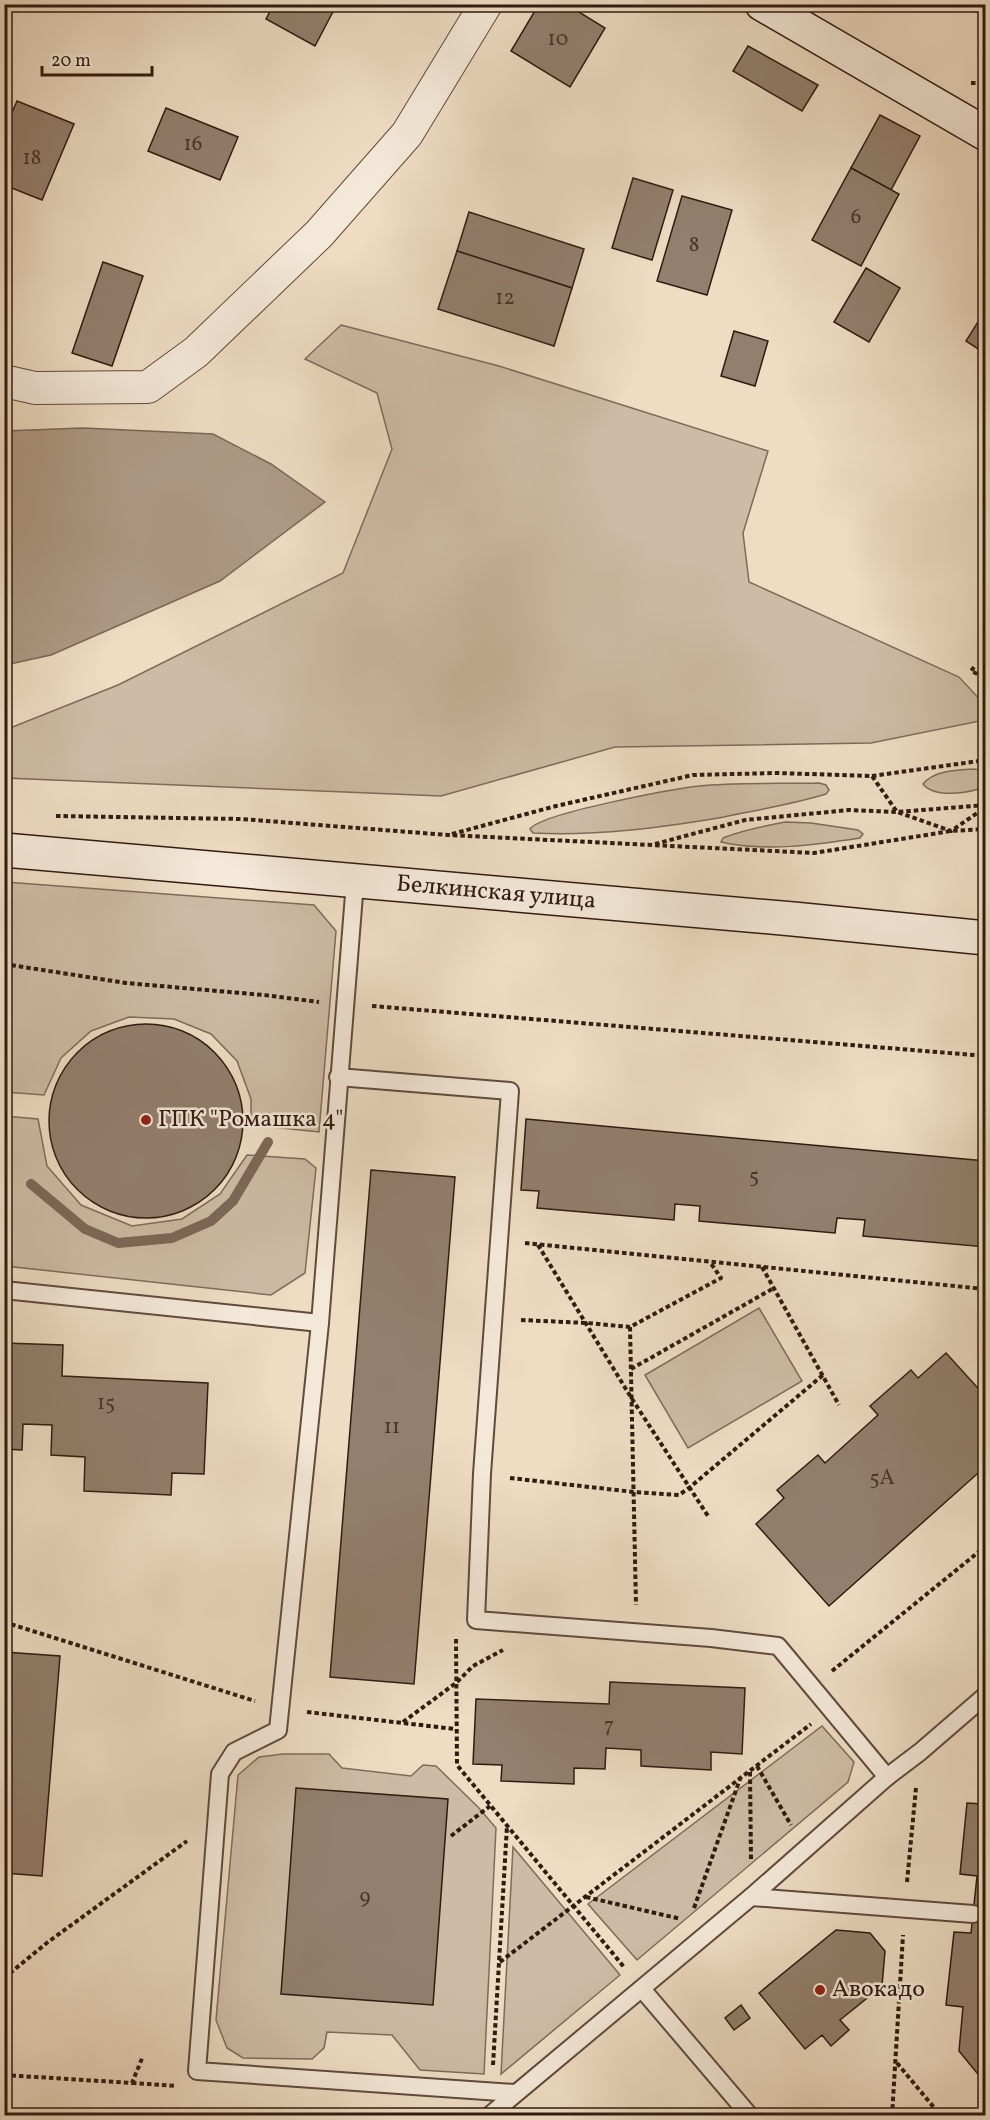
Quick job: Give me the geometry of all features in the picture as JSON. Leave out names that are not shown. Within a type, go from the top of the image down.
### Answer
[{"type":"street","points":[[4,381],[35,388],[148,387],[196,352],[319,234],[406,134],[486,4]]},
{"type":"street","points":[[762,4],[986,134]]},
{"type":"street","name":"Белкинская улица","points":[[4,850],[986,938]]},
{"type":"lane","points":[[355,882],[320,1323],[278,1730],[234,1752],[220,1774],[198,2072],[515,2093]]},
{"type":"lane","points":[[338,1077],[510,1091],[482,1474],[476,1620],[711,1638],[778,1646],[887,1777]]},
{"type":"lane","points":[[4,1290],[320,1323]]},
{"type":"lane","points":[[489,2115],[751,1897],[887,1777],[986,1695]]},
{"type":"lane","points":[[751,1897],[972,1914]]},
{"type":"lane","points":[[642,1989],[750,2115]]},
{"type":"path","points":[[974,667],[971,671],[986,678]]},
{"type":"path","points":[[448,835],[556,806],[693,775],[777,773],[872,776],[986,760]]},
{"type":"path","points":[[872,776],[897,812],[951,831]]},
{"type":"path","points":[[651,845],[745,820],[849,810],[897,812],[986,806]]},
{"type":"path","points":[[951,831],[986,806]]},
{"type":"path","points":[[51,816],[241,819],[448,835],[813,854],[951,831],[986,829]]},
{"type":"path","points":[[4,964],[126,983],[346,1004],[986,1056]]},
{"type":"path","points":[[499,1240],[986,1291]]},
{"type":"path","points":[[538,1244],[632,1399],[708,1516]]},
{"type":"path","points":[[494,1319],[630,1327],[721,1278],[710,1262]]},
{"type":"path","points":[[762,1267],[839,1405]]},
{"type":"path","points":[[631,1369],[774,1288]]},
{"type":"path","points":[[630,1327],[637,1634]]},
{"type":"path","points":[[482,1474],[633,1492],[679,1495],[823,1375]]},
{"type":"path","points":[[813,1686],[986,1546]]},
{"type":"path","points":[[476,1620],[456,1619],[457,1765],[642,1989]]},
{"type":"path","points":[[4,1622],[280,1708],[455,1729]]},
{"type":"path","points":[[402,1722],[456,1683],[473,1666],[506,1648]]},
{"type":"path","points":[[499,1963],[831,1709]]},
{"type":"path","points":[[757,1766],[804,1849]]},
{"type":"path","points":[[750,1771],[751,1897]]},
{"type":"path","points":[[693,1910],[740,1779]]},
{"type":"path","points":[[451,1836],[490,1806]]},
{"type":"path","points":[[492,2092],[507,1826]]},
{"type":"path","points":[[4,1978],[48,1942],[188,1840],[215,1838]]},
{"type":"path","points":[[586,1897],[689,1921]]},
{"type":"path","points":[[4,2075],[132,2083],[142,2056]]},
{"type":"path","points":[[897,2063],[941,2115]]},
{"type":"shaded area","points":[[341,325],[499,366],[768,451],[743,533],[749,582],[959,677],[985,705],[985,720],[871,743],[615,747],[441,796],[5,778],[5,730],[118,685],[343,573],[392,449],[377,393],[305,359]]},
{"type":"shaded area","points":[[83,428],[213,434],[271,464],[325,502],[220,581],[51,655],[5,665],[5,431]]},
{"type":"shaded area","points":[[974,769],[985,771],[986,786],[972,791],[944,793],[929,789],[923,784],[940,773]]},
{"type":"shaded area","points":[[819,783],[826,785],[829,790],[826,794],[775,807],[700,821],[652,828],[581,833],[533,833],[530,829],[539,823],[582,809],[685,788],[729,784]]},
{"type":"shaded area","points":[[785,822],[811,823],[858,830],[863,834],[860,838],[826,843],[773,847],[721,842],[723,838],[738,833]]},
{"type":"shaded area","points":[[5,882],[314,905],[336,931],[319,1132],[251,1125],[251,1099],[237,1061],[211,1034],[174,1019],[129,1017],[91,1031],[61,1058],[44,1095],[5,1092]]},
{"type":"shaded area","points":[[4,1116],[38,1119],[47,1166],[81,1205],[132,1226],[182,1219],[220,1194],[247,1155],[305,1159],[316,1168],[305,1273],[271,1295],[5,1266]]},
{"type":"shaded area","points":[[759,1308],[802,1381],[688,1448],[645,1375]]},
{"type":"shaded area","points":[[822,1726],[854,1762],[848,1782],[637,1960],[588,1904]]},
{"type":"shaded area","points":[[283,1754],[329,1754],[342,1768],[411,1776],[423,1765],[436,1766],[496,1828],[484,2074],[420,2070],[392,2035],[327,2032],[324,2048],[312,2059],[243,2058],[227,2048],[216,2020],[238,1775],[259,1757]]},
{"type":"shaded area","points":[[513,1847],[620,1975],[501,2074]]},
{"type":"building","points":[[274,4],[337,4],[315,46],[266,19]]},
{"type":"building","points":[[539,4],[566,4],[605,28],[570,87],[511,51]]},
{"type":"building","points":[[956,4],[986,4],[986,15],[956,5]]},
{"type":"building","points":[[748,46],[818,85],[802,111],[733,71]]},
{"type":"building","points":[[17,101],[74,124],[42,200],[4,185],[4,131]]},
{"type":"building","points":[[166,108],[238,137],[220,180],[148,151]]},
{"type":"building","points":[[880,115],[920,136],[891,190],[851,168]]},
{"type":"building","points":[[851,168],[899,194],[861,266],[812,240]]},
{"type":"building","points":[[633,178],[673,190],[652,260],[612,248]]},
{"type":"building","points":[[682,196],[732,210],[707,295],[657,281]]},
{"type":"building","points":[[469,212],[584,249],[572,288],[457,251]]},
{"type":"building","points":[[457,251],[572,288],[554,346],[438,309]]},
{"type":"building","points":[[103,262],[143,276],[112,366],[72,353]]},
{"type":"building","points":[[866,268],[900,288],[869,342],[834,322]]},
{"type":"building","points":[[986,309],[986,354],[966,341]]},
{"type":"building","points":[[734,331],[768,341],[755,386],[721,376]]},
{"type":"building","name":"ГПК \"Ромашка 4\"","points":[[146,1024],[183,1031],[200,1040],[215,1052],[227,1067],[236,1084],[243,1121],[236,1158],[227,1175],[215,1190],[200,1202],[183,1211],[146,1218],[109,1211],[92,1202],[77,1190],[65,1175],[56,1158],[49,1121],[56,1084],[65,1067],[77,1052],[92,1040],[109,1031]]},
{"type":"building","points":[[526,1119],[986,1161],[986,1247],[863,1236],[865,1220],[837,1218],[835,1233],[699,1221],[700,1206],[675,1204],[674,1220],[537,1208],[539,1191],[521,1190]]},
{"type":"building","points":[[371,1170],[455,1177],[414,1684],[330,1677]]},
{"type":"building","points":[[4,1343],[63,1345],[62,1376],[208,1383],[204,1474],[172,1473],[171,1495],[84,1491],[85,1457],[51,1455],[52,1425],[23,1424],[22,1450],[4,1449]]},
{"type":"building","points":[[946,1353],[986,1397],[986,1466],[829,1606],[756,1524],[784,1498],[777,1490],[818,1455],[825,1463],[878,1415],[870,1406],[911,1370],[918,1378]]},
{"type":"building","points":[[4,1652],[60,1656],[42,1876],[4,1873]]},
{"type":"building","points":[[610,1682],[745,1688],[742,1754],[711,1752],[711,1770],[641,1766],[641,1750],[606,1748],[605,1769],[574,1768],[574,1784],[501,1781],[502,1765],[473,1764],[476,1699],[609,1704]]},
{"type":"building","points":[[296,1788],[448,1799],[433,2005],[281,1994]]},
{"type":"building","points":[[986,1799],[986,2084],[959,2051],[963,2007],[946,2005],[954,1932],[971,1933],[977,1876],[960,1874],[967,1803],[984,1804]]},
{"type":"building","name":"Авокадо","points":[[836,1930],[870,1933],[885,1951],[882,1986],[840,2020],[849,2030],[831,2046],[822,2035],[805,2049],[759,1993]]},
{"type":"building","points":[[741,2005],[750,2018],[734,2030],[725,2018]]},
{"type":"building","points":[[986,2096],[986,2111],[978,2102]]},
{"type":"waterway","points":[[31,1184],[85,1229],[118,1243],[172,1238],[211,1221],[233,1201],[268,1142]]},
{"type":"place","name":"ГПК \"Ромашка 4\"","points":[[146,1120]]},
{"type":"place","name":"Авокадо","points":[[820,1990]]}]
